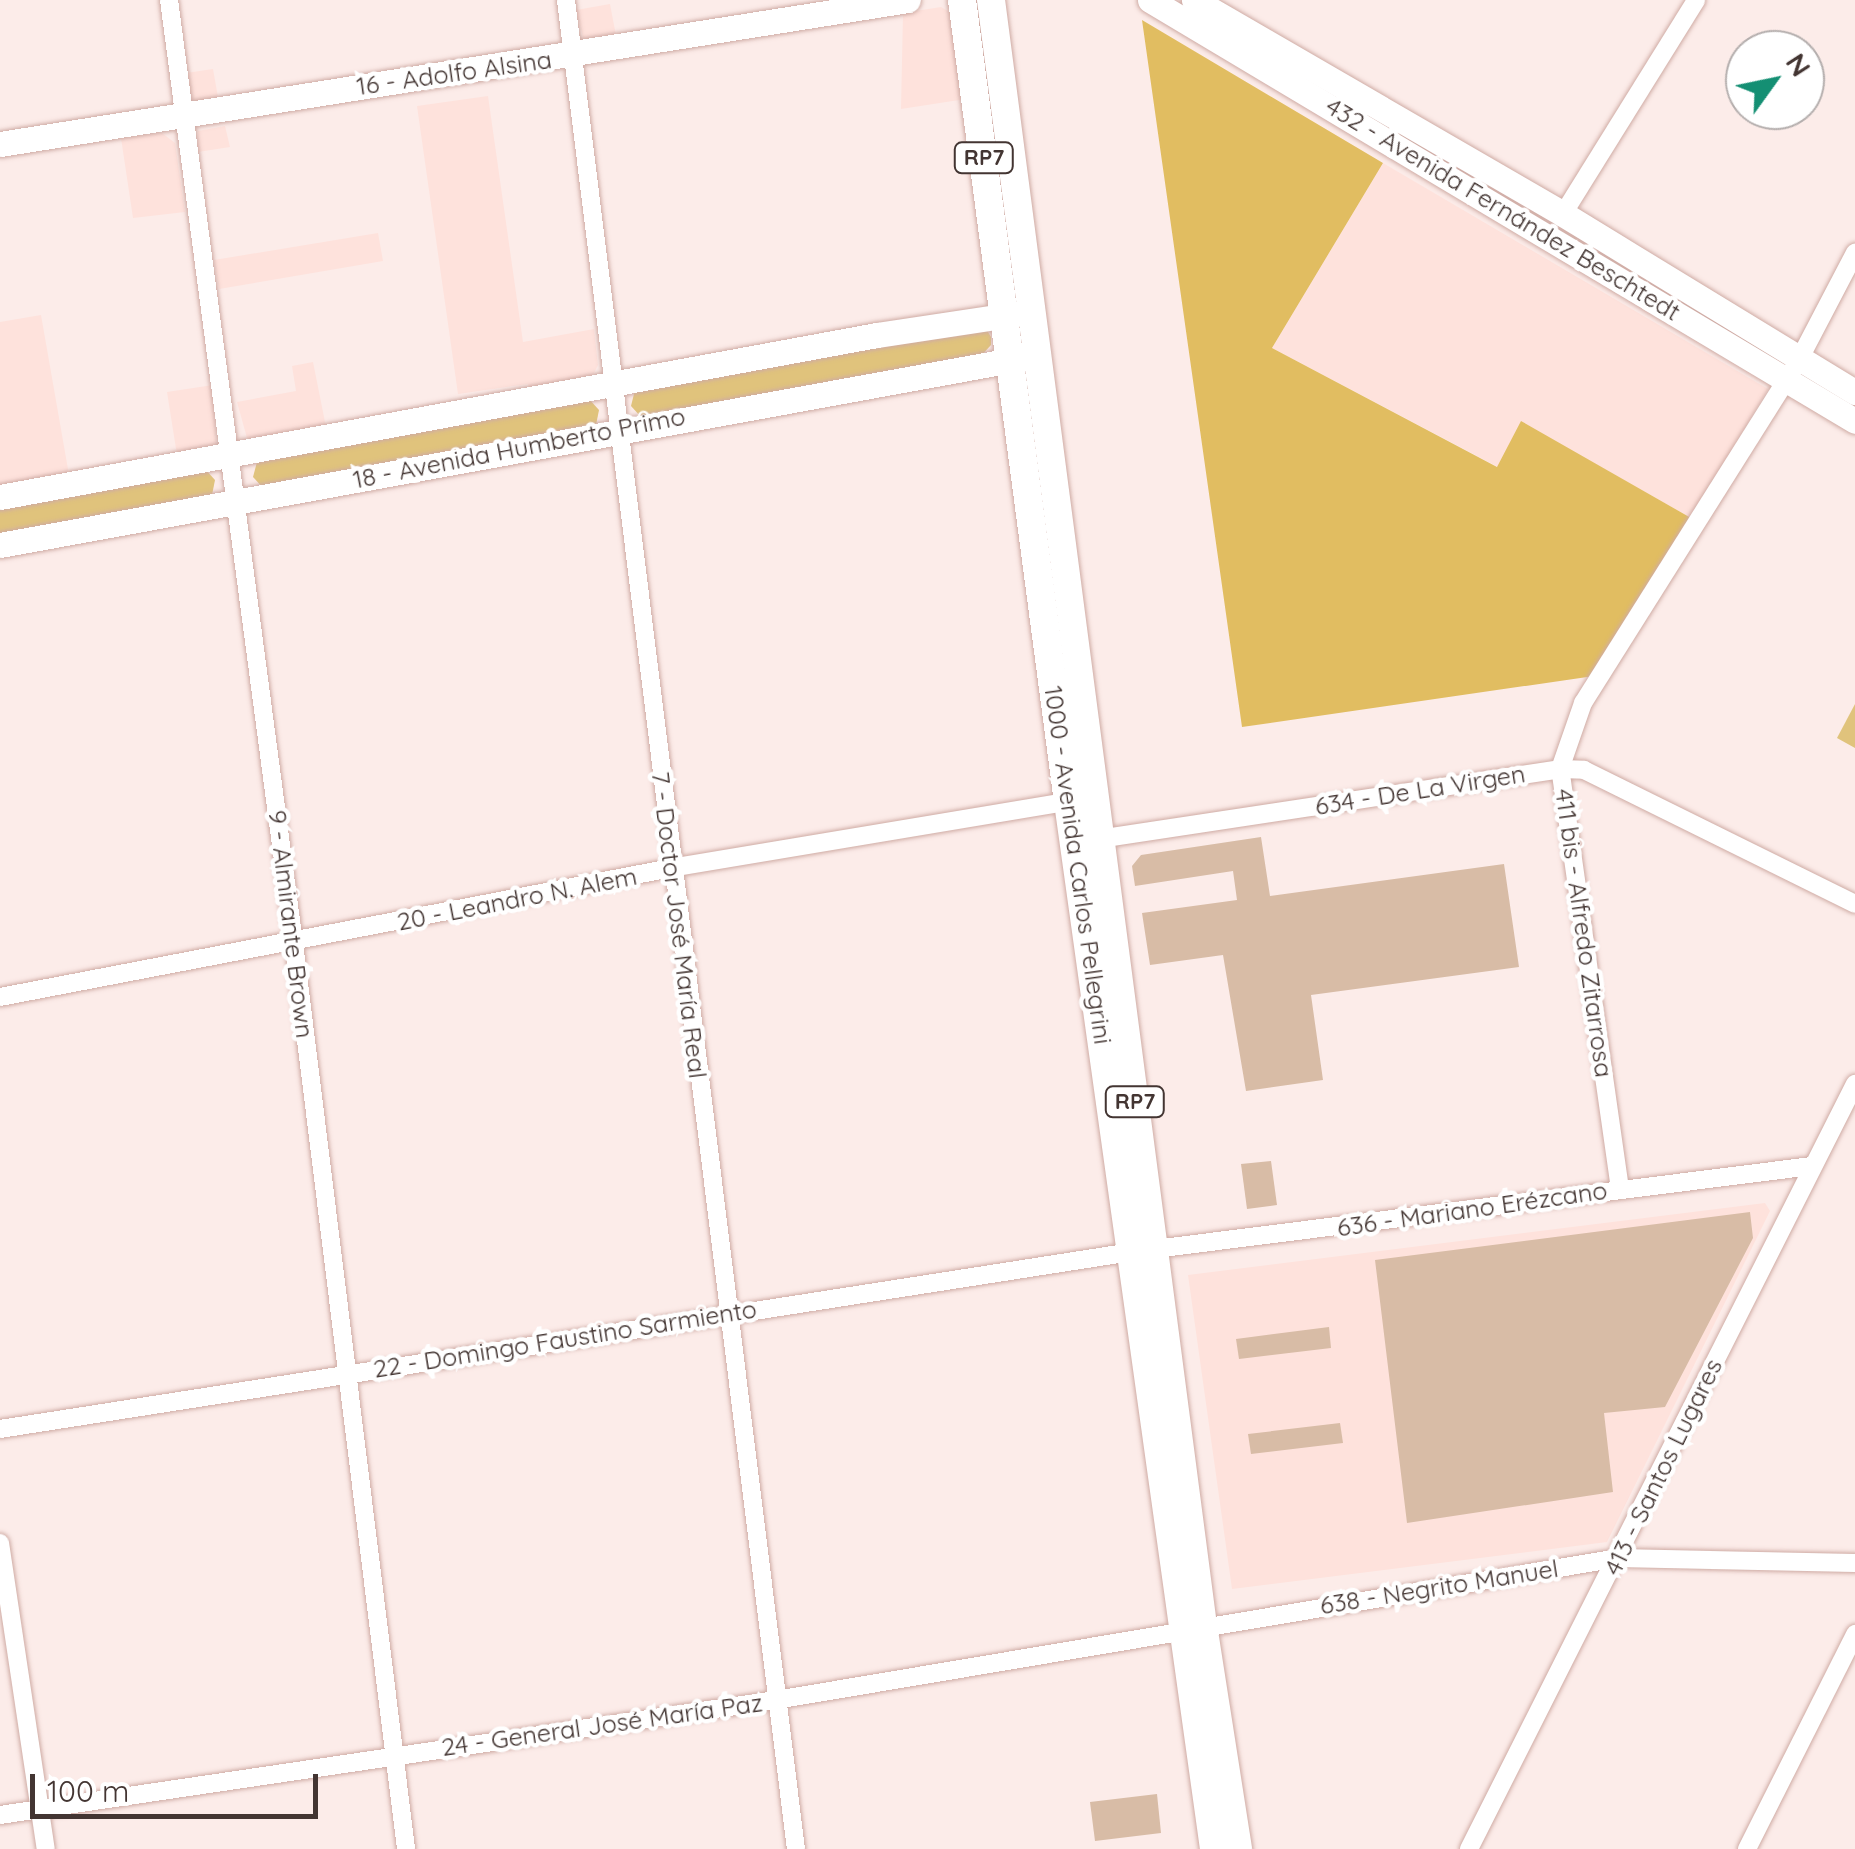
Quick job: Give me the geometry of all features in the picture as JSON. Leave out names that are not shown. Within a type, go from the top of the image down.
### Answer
[{"type":"main road","name":"16 - Adolfo Alsina","points":[[0,144],[185,111],[573,56],[908,0]]},
{"type":"main road","name":"1000 - Avenida Carlos Pellegrini","points":[[962,0],[1026,357],[1080,800],[1193,1627],[1214,1849]]},
{"type":"main road","name":"1000 - Avenida Carlos Pellegrini","points":[[991,0],[1019,314]]},
{"type":"main road","name":"432 - Avenida Fernández Beschtedt","points":[[1150,0],[1794,369],[1855,392]]},
{"type":"main road","name":"432 - Avenida Fernández Beschtedt","points":[[1194,0],[1563,214],[1794,369],[1855,420]]},
{"type":"main road","name":"18 - Avenida Humberto Primo","points":[[0,498],[877,335],[1019,314]]},
{"type":"main road","name":"18 - Avenida Humberto Primo","points":[[0,544],[619,428],[1026,357]]},
{"type":"main road","name":"1000 - Avenida Carlos Pellegrini","points":[[1193,1627],[1238,1849]]},
{"type":"street","name":"9 - Almirante Brown","points":[[169,0],[294,943],[406,1849]]},
{"type":"street","name":"7 - Doctor José María Real","points":[[566,0],[796,1849]]},
{"type":"street","points":[[1563,214],[1696,0]]},
{"type":"street","name":"411 bis - Alfredo Zitarrosa","points":[[1620,1189],[1560,769],[1583,703],[1794,369],[1855,253]]},
{"type":"street","name":"634 - De La Virgen","points":[[1088,840],[1560,769],[1584,770],[1855,904]]},
{"type":"street","name":"20 - Leandro N. Alem","points":[[0,997],[671,868],[1080,800]]},
{"type":"street","name":"413 - Santos Lugares","points":[[1469,1849],[1855,1084]]},
{"type":"street","name":"636 - Mariano Erézcano","points":[[1143,1251],[1812,1166]]},
{"type":"street","name":"22 - Domingo Faustino Sarmiento","points":[[0,1428],[1143,1251]]},
{"type":"street","points":[[0,1543],[46,1849]]},
{"type":"street","name":"638 - Negrito Manuel","points":[[1193,1627],[1618,1558],[1855,1563]]},
{"type":"street","name":"24 - General José María Paz","points":[[0,1815],[776,1700],[1193,1627]]},
{"type":"street","points":[[1748,1849],[1855,1634]]},
{"type":"shaded area","points":[[610,4],[617,41],[584,41],[576,10]]},
{"type":"shaded area","points":[[941,7],[956,16],[972,98],[901,109],[903,13]]},
{"type":"shaded area","points":[[1142,20],[1383,163],[1272,348],[1497,467],[1521,421],[1691,518],[1594,676],[1242,727]]},
{"type":"shaded area","points":[[213,69],[219,103],[195,102],[189,95],[186,73]]},
{"type":"shaded area","points":[[488,96],[523,342],[594,329],[598,365],[593,375],[529,391],[528,384],[458,394],[417,106]]},
{"type":"shaded area","points":[[225,126],[230,147],[198,152],[198,131]]},
{"type":"shaded area","points":[[162,133],[175,143],[185,212],[133,218],[121,138]]},
{"type":"shaded area","points":[[1383,163],[1768,389],[1691,518],[1521,422],[1498,467],[1272,348]]},
{"type":"shaded area","points":[[378,233],[383,261],[219,289],[214,260]]},
{"type":"shaded area","points":[[41,315],[69,475],[0,487],[0,322]]},
{"type":"shaded area","points":[[972,326],[987,330],[991,337],[991,345],[981,356],[641,417],[631,406],[635,390]]},
{"type":"shaded area","points":[[313,362],[326,427],[255,441],[247,438],[237,402],[296,391],[292,366]]},
{"type":"shaded area","points":[[213,385],[216,444],[177,455],[167,392]]},
{"type":"shaded area","points":[[589,399],[599,410],[596,425],[263,488],[253,477],[257,462]]},
{"type":"shaded area","points":[[205,469],[215,480],[212,495],[0,537],[0,507]]},
{"type":"shaded area","points":[[1855,704],[1855,748],[1837,738]]},
{"type":"shaded area","points":[[1765,1203],[1770,1211],[1607,1542],[1232,1589],[1188,1275]]},
{"type":"building","points":[[1261,837],[1270,896],[1504,864],[1519,967],[1311,995],[1323,1080],[1246,1091],[1223,955],[1150,965],[1142,913],[1237,900],[1233,871],[1135,886],[1132,866],[1141,855]]},
{"type":"building","points":[[1271,1161],[1277,1205],[1247,1209],[1241,1164]]},
{"type":"building","points":[[1750,1212],[1753,1238],[1665,1407],[1604,1413],[1613,1492],[1407,1523],[1375,1260]]},
{"type":"building","points":[[1329,1327],[1331,1348],[1239,1359],[1236,1339]]},
{"type":"building","points":[[1340,1423],[1343,1443],[1251,1454],[1248,1434]]},
{"type":"building","points":[[1157,1794],[1161,1833],[1095,1841],[1090,1802]]}]
